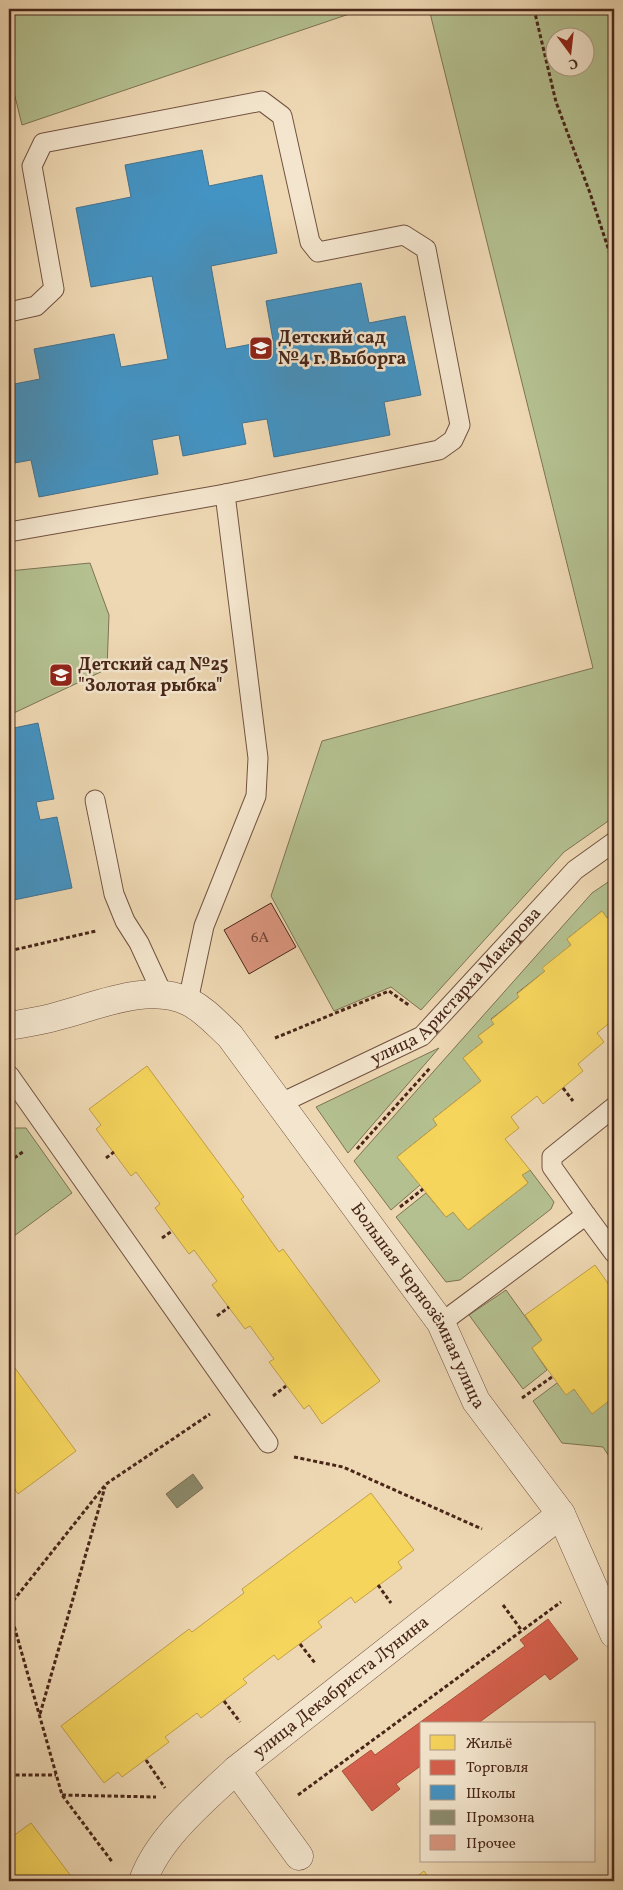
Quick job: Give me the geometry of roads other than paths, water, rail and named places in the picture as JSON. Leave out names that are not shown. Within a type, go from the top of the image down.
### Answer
[{"type":"street","points":[[9,1026],[55,1017],[134,996],[175,998]]},
{"type":"street","name":"Большая Чернозёмная улица","points":[[175,998],[210,1016],[230,1036],[441,1323],[476,1401],[561,1514],[592,1580],[609,1603],[614,1634]]},
{"type":"street","name":"улица Декабриста Лунина","points":[[143,1881],[148,1867],[186,1817],[236,1770],[561,1514]]},
{"type":"street","points":[[236,1770],[299,1856]]},
{"type":"lane","points":[[9,312],[36,306],[54,289],[32,166],[43,143],[262,101],[282,116],[310,242],[318,252],[404,236],[426,249],[460,424],[453,440],[439,450],[225,494],[9,532]]},
{"type":"lane","points":[[175,998],[256,796],[258,758],[225,494]]},
{"type":"lane","points":[[95,800],[114,894],[125,921],[175,998]]},
{"type":"lane","name":"улица Аристарха Макарова","points":[[279,1104],[422,1036],[575,870],[614,842]]},
{"type":"lane","points":[[9,1075],[268,1443]]},
{"type":"lane","points":[[614,1107],[552,1157],[552,1167],[614,1253]]},
{"type":"lane","points":[[441,1323],[586,1216]]},
{"type":"place","name":"Детский сад №4 г. Выборга","points":[[261,348]]},
{"type":"place","name":"Детский сад №25 \"Золотая рыбка\"","points":[[61,675]]}]
